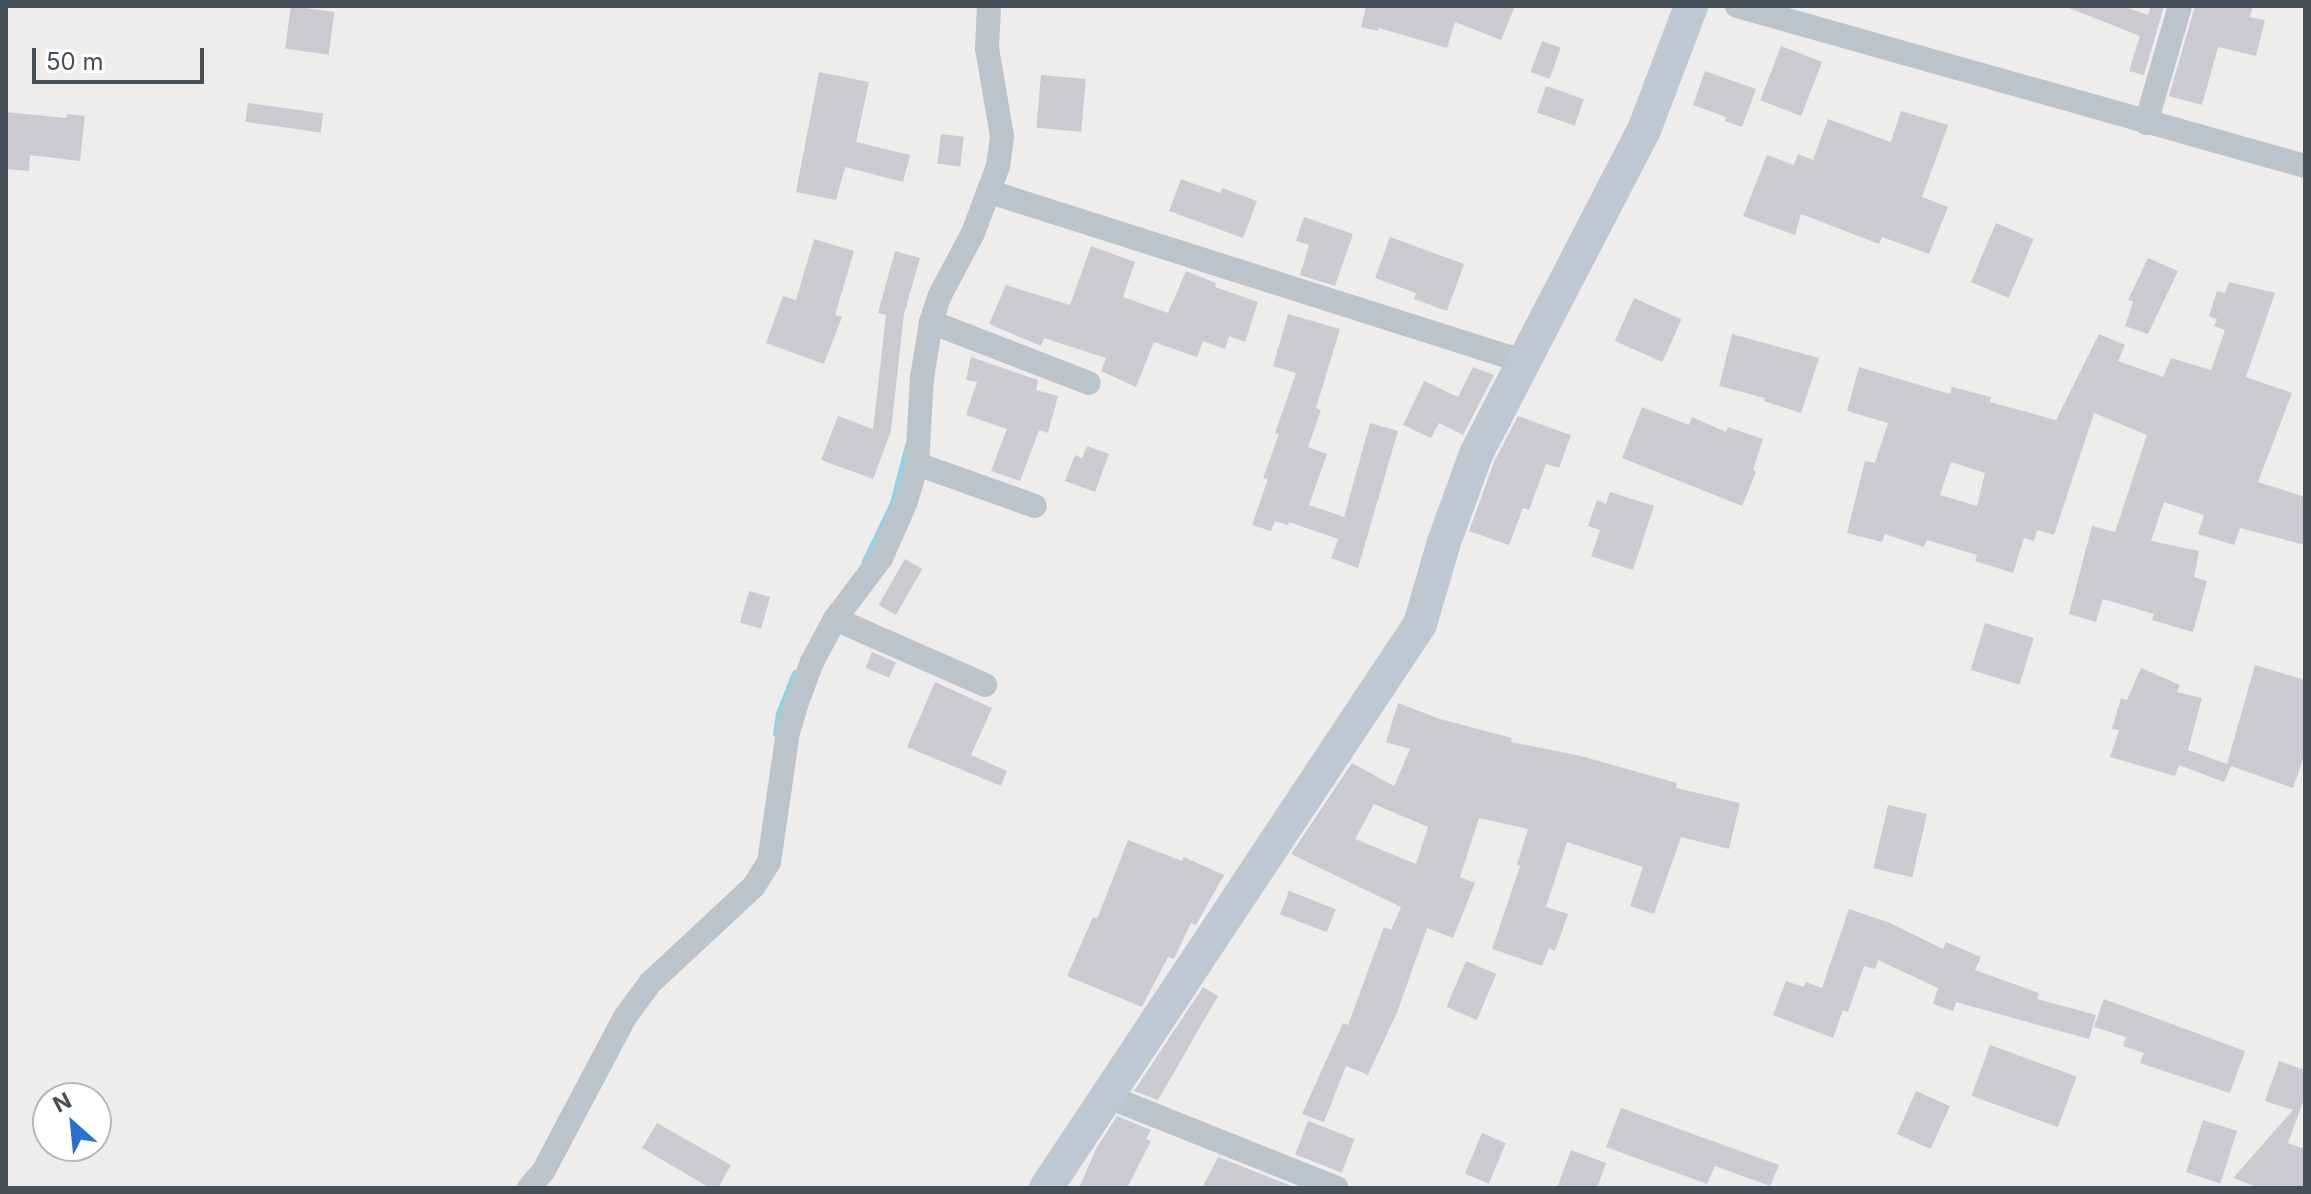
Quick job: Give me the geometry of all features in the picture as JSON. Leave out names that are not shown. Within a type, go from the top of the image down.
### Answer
[{"type":"street","points":[[529,1188],[544,1170],[625,1017],[650,983],[754,886],[769,862],[788,732],[812,662],[835,619],[881,558],[905,504],[917,464],[922,378],[931,322],[940,295],[990,192],[1002,136],[987,48],[989,6]]},
{"type":"street","points":[[1046,1188],[1420,624],[1444,542],[1476,454],[1644,130],[1691,6]]},
{"type":"street","points":[[1737,6],[2305,166]]},
{"type":"street","points":[[2146,123],[2180,6]]},
{"type":"street","points":[[990,192],[1525,362]]},
{"type":"street","points":[[931,322],[1089,383]]},
{"type":"street","points":[[917,464],[1035,506]]},
{"type":"street","points":[[835,619],[985,685]]},
{"type":"street","points":[[1109,1097],[1337,1188]]},
{"type":"building","points":[[291,6],[335,12],[329,55],[285,49]]},
{"type":"building","points":[[1366,6],[1515,6],[1501,40],[1455,22],[1447,48],[1379,28],[1378,31],[1361,27]]},
{"type":"building","points":[[2064,6],[2122,6],[2148,15],[2151,6],[2164,6],[2144,75],[2129,71],[2140,36]]},
{"type":"building","points":[[2195,6],[2253,6],[2250,17],[2265,20],[2256,56],[2218,47],[2202,105],[2169,96]]},
{"type":"building","points":[[1542,41],[1561,48],[1550,79],[1531,72]]},
{"type":"building","points":[[1781,46],[1822,62],[1801,116],[1760,100]]},
{"type":"building","points":[[1705,71],[1756,89],[1742,127],[1725,121],[1726,117],[1693,105]]},
{"type":"building","points":[[819,72],[869,82],[856,142],[910,155],[903,182],[845,167],[836,200],[796,192]]},
{"type":"building","points":[[1041,75],[1086,79],[1081,132],[1036,128]]},
{"type":"building","points":[[1546,86],[1584,99],[1575,125],[1537,112]]},
{"type":"building","points":[[248,103],[323,114],[321,132],[245,122]]},
{"type":"building","points":[[1901,111],[1948,125],[1922,197],[1948,207],[1929,254],[1882,237],[1879,244],[1801,214],[1795,235],[1743,216],[1767,155],[1794,165],[1798,154],[1813,160],[1828,119],[1891,142]]},
{"type":"building","points":[[6,112],[66,118],[67,114],[85,116],[80,161],[30,155],[29,171],[6,169]]},
{"type":"building","points":[[941,134],[964,137],[960,167],[937,164]]},
{"type":"building","points":[[1181,179],[1220,193],[1222,188],[1257,201],[1243,238],[1169,211]]},
{"type":"building","points":[[1304,217],[1353,234],[1335,286],[1300,275],[1309,245],[1296,241]]},
{"type":"building","points":[[1996,223],[2034,239],[2009,298],[1971,282]]},
{"type":"building","points":[[1390,237],[1464,264],[1447,311],[1414,299],[1416,293],[1375,278]]},
{"type":"building","points":[[814,239],[854,251],[835,315],[842,317],[824,364],[766,343],[783,296],[796,300]]},
{"type":"building","points":[[1091,246],[1135,262],[1123,297],[1168,313],[1186,271],[1216,283],[1215,287],[1258,302],[1245,342],[1229,336],[1225,349],[1203,341],[1197,357],[1154,342],[1136,387],[1101,371],[1106,358],[1044,338],[1041,346],[989,324],[1006,285],[1070,305]]},
{"type":"building","points":[[895,251],[920,258],[904,314],[891,431],[873,479],[821,460],[838,416],[873,429],[886,315],[878,313]]},
{"type":"building","points":[[2148,258],[2178,271],[2148,334],[2125,326],[2133,302],[2128,300]]},
{"type":"building","points":[[2229,282],[2275,293],[2246,377],[2292,393],[2258,482],[2305,497],[2305,545],[2240,528],[2234,545],[2198,534],[2204,515],[2164,502],[2151,541],[2199,551],[2194,577],[2207,581],[2193,632],[2152,620],[2154,614],[2103,599],[2096,622],[2069,614],[2092,526],[2115,532],[2147,435],[2094,413],[2054,535],[2037,530],[2034,541],[2024,538],[2013,573],[1975,561],[1977,555],[1927,540],[1924,547],[1885,534],[1882,542],[1847,533],[1865,461],[1875,463],[1888,423],[1847,411],[1859,367],[1950,394],[1952,387],[1991,397],[1990,402],[2056,420],[2099,334],[2125,345],[2118,361],[2163,377],[2171,358],[2211,370],[2225,330],[2214,326],[2217,319],[2209,316],[2217,291],[2225,293]],"holes":[[[1951,462],[1985,473],[1977,506],[1940,495]]]},
{"type":"building","points":[[1634,298],[1682,319],[1662,362],[1615,341]]},
{"type":"building","points":[[1288,314],[1340,329],[1316,408],[1321,410],[1308,447],[1327,454],[1309,505],[1344,517],[1370,423],[1398,431],[1358,568],[1331,558],[1338,539],[1289,522],[1288,525],[1275,521],[1271,531],[1252,525],[1268,479],[1263,478],[1279,434],[1275,433],[1296,373],[1273,366]]},
{"type":"building","points":[[1732,334],[1819,358],[1801,413],[1764,401],[1765,398],[1719,386]]},
{"type":"building","points":[[971,357],[1038,380],[1036,390],[1058,396],[1048,433],[1039,430],[1020,481],[991,471],[1007,429],[966,415],[977,382],[966,380]]},
{"type":"building","points":[[1473,367],[1494,375],[1463,435],[1439,423],[1431,438],[1403,425],[1424,381],[1458,397]]},
{"type":"building","points":[[1642,407],[1689,425],[1692,417],[1726,432],[1728,427],[1763,439],[1753,470],[1756,472],[1742,506],[1622,458]]},
{"type":"building","points":[[1518,416],[1571,435],[1559,468],[1546,464],[1529,510],[1523,508],[1509,545],[1469,531],[1494,462]]},
{"type":"building","points":[[1087,446],[1109,454],[1095,492],[1065,481],[1075,455],[1082,458]]},
{"type":"building","points":[[1610,492],[1654,506],[1633,570],[1591,556],[1600,530],[1588,526],[1597,500],[1606,504]]},
{"type":"building","points":[[905,559],[922,569],[896,615],[878,605]]},
{"type":"building","points":[[749,591],[770,597],[761,629],[740,623]]},
{"type":"building","points":[[1985,623],[2034,638],[2019,685],[1971,670]]},
{"type":"building","points":[[872,652],[896,662],[889,678],[865,668]]},
{"type":"building","points":[[2255,665],[2305,680],[2305,753],[2293,788],[2231,766],[2224,782],[2179,765],[2175,776],[2110,757],[2119,730],[2112,729],[2121,698],[2127,700],[2141,668],[2180,685],[2177,692],[2202,698],[2188,750],[2227,764]]},
{"type":"building","points":[[935,682],[992,708],[971,755],[1007,771],[1001,786],[907,747]]},
{"type":"building","points":[[1398,703],[1440,719],[1512,738],[1511,742],[1581,756],[1677,783],[1676,788],[1740,803],[1729,849],[1681,837],[1654,914],[1630,906],[1643,867],[1567,842],[1546,907],[1568,914],[1555,951],[1549,948],[1542,966],[1492,949],[1520,866],[1517,865],[1528,829],[1479,818],[1460,877],[1475,883],[1453,938],[1427,928],[1398,1010],[1368,1075],[1346,1066],[1324,1122],[1302,1114],[1343,1023],[1348,1025],[1384,927],[1391,930],[1401,907],[1291,854],[1352,763],[1394,786],[1410,749],[1386,742]],"holes":[[[1374,804],[1428,827],[1416,864],[1355,839]]]},
{"type":"building","points":[[1888,805],[1927,814],[1912,877],[1873,868]]},
{"type":"building","points":[[1128,840],[1182,861],[1184,857],[1224,875],[1196,925],[1191,923],[1174,959],[1168,957],[1142,1007],[1067,976],[1093,917],[1097,919]]},
{"type":"building","points":[[1289,891],[1336,909],[1327,932],[1280,914]]},
{"type":"building","points":[[1849,909],[1890,923],[1943,949],[1946,942],[1981,957],[1975,970],[2039,993],[2037,999],[2096,1015],[2089,1039],[1956,1002],[1953,1011],[1933,1004],[1938,988],[1878,960],[1875,969],[1864,966],[1848,1012],[1843,1010],[1833,1038],[1773,1015],[1786,981],[1804,987],[1806,982],[1822,988]]},
{"type":"building","points":[[1466,961],[1496,974],[1477,1020],[1446,1007]]},
{"type":"building","points":[[1203,987],[1218,996],[1158,1100],[1134,1091]]},
{"type":"building","points":[[2104,999],[2245,1051],[2230,1093],[2140,1063],[2144,1053],[2123,1046],[2126,1037],[2094,1027]]},
{"type":"building","points":[[1990,1045],[2076,1076],[2058,1127],[1972,1096]]},
{"type":"building","points":[[2279,1061],[2305,1070],[2305,1096],[2288,1143],[2305,1149],[2305,1188],[2259,1188],[2233,1178],[2293,1110],[2265,1101]]},
{"type":"building","points":[[1916,1091],[1950,1106],[1931,1149],[1897,1134]]},
{"type":"building","points":[[1621,1108],[1779,1165],[1770,1186],[1715,1166],[1707,1184],[1606,1147]]},
{"type":"building","points":[[1117,1116],[1151,1130],[1146,1139],[1151,1141],[1127,1188],[1079,1188],[1097,1147]]},
{"type":"building","points":[[2203,1120],[2237,1131],[2220,1183],[2186,1172]]},
{"type":"building","points":[[1308,1121],[1355,1139],[1342,1173],[1295,1155]]},
{"type":"building","points":[[657,1123],[731,1165],[718,1188],[710,1188],[642,1148]]},
{"type":"building","points":[[1482,1133],[1506,1143],[1489,1184],[1465,1174]]},
{"type":"building","points":[[1571,1150],[1606,1163],[1597,1188],[1557,1188]]},
{"type":"building","points":[[1218,1157],[1297,1188],[1202,1188]]},
{"type":"waterway","points":[[865,561],[893,503],[908,445]]},
{"type":"waterway","points":[[776,733],[779,713],[795,673]]}]
